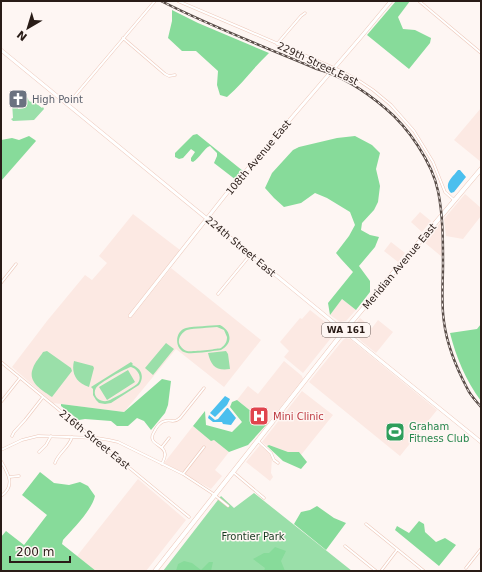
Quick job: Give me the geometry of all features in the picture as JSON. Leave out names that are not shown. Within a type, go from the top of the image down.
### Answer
[{"type":"main road","name":"108th Avenue East","points":[[130,316],[241,177],[391,1]]},
{"type":"main road","name":"224th Street East","points":[[1,50],[344,332],[481,442]]},
{"type":"main road","name":"Meridian Avenue East","points":[[155,571],[344,332],[481,169]]},
{"type":"street","points":[[68,104],[155,1]]},
{"type":"street","name":"229th Street East","points":[[178,1],[334,69],[358,80],[374,90],[401,115],[414,131],[436,169],[445,192],[454,200]]},
{"type":"street","points":[[419,1],[481,52]]},
{"type":"street","points":[[277,44],[305,13]]},
{"type":"street","points":[[123,38],[165,74],[169,76],[175,75]]},
{"type":"street","points":[[218,294],[251,254]]},
{"type":"street","points":[[1,283],[16,264]]},
{"type":"street","name":"216th Street East","points":[[1,362],[189,517]]},
{"type":"street","points":[[1,402],[20,378]]},
{"type":"street","points":[[162,464],[165,452],[162,447],[155,444],[152,438],[153,433],[162,422],[173,422],[178,420],[204,388]]},
{"type":"street","points":[[12,436],[43,397]]},
{"type":"street","points":[[1,450],[28,438],[38,436],[102,438],[113,441],[183,474],[215,495],[228,506]]},
{"type":"street","points":[[39,452],[46,445],[51,436]]},
{"type":"street","points":[[56,463],[57,458],[69,444],[72,437]]},
{"type":"street","points":[[162,447],[168,438]]},
{"type":"street","points":[[258,441],[278,463]]},
{"type":"street","points":[[183,474],[204,447]]},
{"type":"street","points":[[1,461],[2,465],[8,472],[9,477],[7,491],[1,496]]},
{"type":"street","points":[[233,472],[264,498]]},
{"type":"street","points":[[9,477],[19,476]]},
{"type":"street","points":[[366,524],[424,571]]},
{"type":"street","points":[[345,546],[376,571]]},
{"type":"street","points":[[380,571],[398,550]]},
{"type":"street","points":[[466,568],[481,551]]},
{"type":"shaded area","points":[[481,108],[481,162],[454,140]]},
{"type":"shaded area","points":[[465,194],[481,208],[481,216],[463,239],[446,236],[444,219]]},
{"type":"shaded area","points":[[420,212],[431,221],[422,232],[411,222]]},
{"type":"shaded area","points":[[133,214],[180,250],[131,312],[133,315],[171,268],[261,340],[224,387],[176,349],[124,412],[53,403],[12,367],[85,275],[92,280],[107,263],[99,256]]},
{"type":"shaded area","points":[[441,222],[442,257],[424,242]]},
{"type":"shaded area","points":[[391,242],[405,253],[398,262],[384,251]]},
{"type":"shaded area","points":[[342,299],[356,310],[346,321],[340,322],[330,315]]},
{"type":"shaded area","points":[[310,310],[334,329],[335,333],[303,373],[284,357],[289,351],[280,342],[300,318],[302,319]]},
{"type":"shaded area","points":[[360,318],[372,328],[378,320],[393,332],[376,353],[352,332],[352,328]]},
{"type":"shaded area","points":[[346,338],[350,339],[437,410],[400,456],[309,382]]},
{"type":"shaded area","points":[[284,361],[302,376],[303,379],[267,424],[237,400],[248,386],[258,394]]},
{"type":"shaded area","points":[[302,391],[333,415],[301,455],[299,452],[288,452],[269,445],[267,446],[262,442]]},
{"type":"shaded area","points":[[193,426],[211,440],[214,439],[229,452],[215,470],[222,476],[211,489],[164,463]]},
{"type":"shaded area","points":[[260,445],[270,454],[272,458],[271,473],[273,477],[270,481],[246,462]]},
{"type":"shaded area","points":[[138,479],[186,520],[146,571],[96,571],[77,556]]},
{"type":"green space","points":[[396,1],[410,1],[398,17],[403,29],[415,30],[431,38],[430,43],[409,69],[367,35]]},
{"type":"green space","points":[[172,10],[198,23],[269,53],[227,97],[220,95],[217,85],[218,71],[196,51],[182,51],[168,38],[172,21]]},
{"type":"green space","points":[[25,97],[27,97],[29,101],[33,101],[44,109],[34,120],[13,121],[11,119],[13,118],[12,102],[15,101],[16,108],[23,108],[25,107],[24,104],[26,103]]},
{"type":"green space","points":[[197,134],[243,171],[236,180],[214,163],[217,153],[210,146],[193,162],[191,161],[191,158],[195,152],[191,149],[183,158],[179,159],[175,157],[175,153],[193,135]]},
{"type":"green space","points":[[29,136],[36,141],[1,181],[1,140],[12,138],[19,140]]},
{"type":"green space","points":[[355,136],[372,145],[380,153],[376,169],[380,186],[378,202],[374,210],[362,223],[361,230],[370,235],[379,237],[375,247],[359,266],[370,281],[370,292],[356,310],[342,299],[330,315],[328,303],[353,272],[336,253],[349,236],[355,225],[350,212],[327,198],[315,193],[301,203],[284,207],[265,188],[272,173],[293,150],[299,147],[337,138]]},
{"type":"green space","points":[[481,324],[481,401],[462,368],[450,333],[477,329]]},
{"type":"green space","points":[[220,325],[227,331],[230,338],[228,344],[221,350],[187,353],[180,349],[177,341],[179,333],[182,330],[190,327]],"holes":[[[217,327],[224,330],[227,339],[226,343],[221,348],[187,351],[184,350],[179,343],[181,335],[187,330]]]},
{"type":"green space","points":[[166,343],[174,349],[153,375],[145,368]]},
{"type":"green space","points":[[47,351],[71,368],[72,371],[52,397],[36,385],[32,377],[35,364],[43,352]]},
{"type":"green space","points":[[226,351],[228,354],[230,369],[215,367],[208,353]]},
{"type":"green space","points":[[74,361],[93,366],[94,368],[89,387],[81,383],[76,377],[73,370]]},
{"type":"green space","points":[[131,362],[133,364],[132,365],[140,370],[142,376],[139,385],[111,403],[99,403],[93,395],[93,389],[91,387]],"holes":[[[131,367],[134,368],[140,377],[137,384],[107,401],[96,397],[96,388],[107,379]]]},
{"type":"green space","points":[[128,370],[135,382],[107,400],[99,387]]},
{"type":"green space","points":[[162,379],[171,381],[168,405],[165,413],[151,430],[144,421],[137,418],[128,426],[117,426],[111,421],[79,420],[61,406],[61,404],[124,412]]},
{"type":"green space","points":[[237,400],[267,424],[248,445],[229,452],[214,440],[211,441],[193,426],[205,411],[206,425],[232,432],[242,422],[230,407],[232,402]]},
{"type":"green space","points":[[269,445],[288,452],[299,452],[307,462],[301,469],[283,461],[267,446]]},
{"type":"green space","points":[[40,472],[54,483],[69,485],[80,482],[88,486],[95,496],[86,513],[63,540],[62,544],[96,571],[1,571],[1,537],[6,531],[24,545],[47,515],[22,495]]},
{"type":"green space","name":"Frontier Park","points":[[254,493],[352,571],[163,571],[221,496],[234,508]]},
{"type":"green space","points":[[317,506],[334,518],[346,523],[326,550],[294,524],[301,512],[310,510]]},
{"type":"green space","points":[[419,521],[424,524],[425,532],[436,542],[445,538],[456,545],[439,566],[395,530],[397,526],[409,533]]},
{"type":"green space","points":[[275,547],[286,551],[281,561],[285,571],[264,571],[265,568],[253,559],[264,553],[269,553]]},
{"type":"green space","points":[[184,561],[192,563],[201,570],[209,562],[213,562],[211,571],[176,571],[178,564]]},
{"type":"water","points":[[458,170],[460,170],[466,177],[454,192],[451,193],[448,184]]},
{"type":"water","points":[[225,396],[230,399],[227,405],[215,417],[210,413]]},
{"type":"water","points":[[227,408],[236,418],[231,425],[223,424],[222,422],[213,422],[208,418],[209,415],[215,420],[218,419]]},
{"type":"railway","points":[[161,1],[219,28],[344,80],[361,90],[385,108],[410,135],[425,157],[435,180],[440,200],[443,237],[442,293],[447,339],[452,356],[463,380],[470,393],[481,407]]},
{"type":"place","name":"High Point","points":[[18,99]]},
{"type":"place","name":"Mini Clinic","points":[[259,416]]},
{"type":"place","name":"Graham Fitness Club","points":[[395,432]]}]
